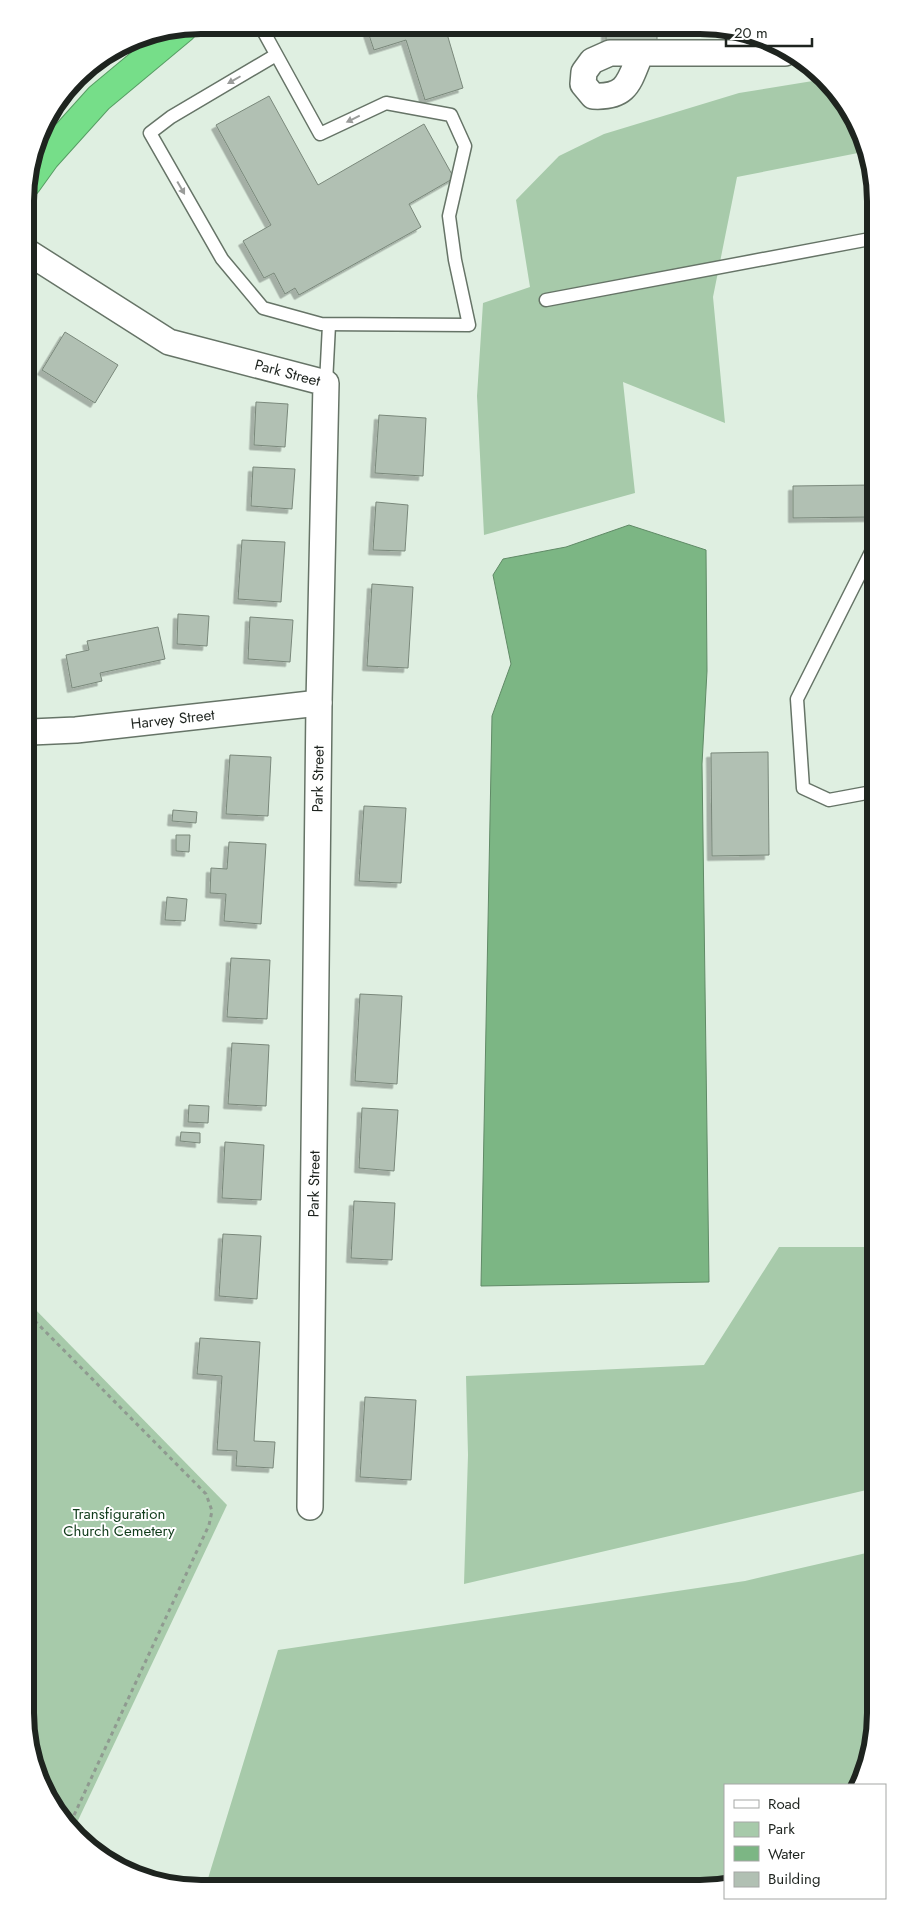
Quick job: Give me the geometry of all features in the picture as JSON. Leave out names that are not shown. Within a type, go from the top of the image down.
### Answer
[{"type":"highway","points":[[37,169],[99,98],[173,36]]},
{"type":"street","points":[[641,53],[777,53]]},
{"type":"street","name":"Park Street","points":[[34,256],[169,342],[326,383],[319,704],[310,1507]]},
{"type":"street","name":"Harvey Street","points":[[34,732],[76,730],[319,704]]},
{"type":"lane","points":[[265,34],[320,134],[386,103],[451,115],[465,146],[449,216],[455,260],[468,326],[328,324],[262,308],[222,259],[150,133],[171,117],[276,55]]},
{"type":"lane","points":[[546,300],[867,240]]},
{"type":"lane","points":[[326,383],[328,324]]},
{"type":"lane","points":[[867,560],[797,699],[803,788],[829,800],[867,793]]},
{"type":"path","points":[[34,1319],[206,1494],[212,1511],[209,1525],[72,1819]]},
{"type":"green space","points":[[816,81],[833,99],[845,117],[860,153],[737,177],[713,297],[725,423],[623,382],[635,493],[484,535],[477,396],[483,303],[530,287],[516,200],[559,156],[604,134],[739,93]]},
{"type":"green space","points":[[779,1247],[867,1247],[867,1490],[464,1584],[468,1455],[466,1376],[704,1365]]},
{"type":"green space","name":"Transfiguration Church Cemetery","points":[[34,1308],[227,1505],[76,1824],[56,1797],[46,1777],[39,1757],[35,1735]]},
{"type":"green space","points":[[867,1553],[867,1724],[864,1746],[851,1784],[724,1784],[724,1879],[208,1880],[278,1650],[745,1581]]},
{"type":"water","points":[[629,525],[706,550],[707,671],[702,764],[709,1282],[481,1286],[492,716],[511,664],[493,575],[503,559],[566,547]]},
{"type":"building","points":[[369,34],[447,34],[463,88],[425,100],[406,40],[374,50]]},
{"type":"building","points":[[606,34],[657,34],[657,41],[606,42]]},
{"type":"building","points":[[269,96],[318,185],[424,124],[454,178],[409,204],[421,227],[299,295],[295,288],[285,294],[274,273],[264,278],[243,241],[271,225],[216,125]]},
{"type":"building","points":[[65,332],[118,365],[95,403],[42,370]]},
{"type":"building","points":[[256,402],[288,404],[285,447],[254,445]]},
{"type":"building","points":[[379,415],[426,418],[423,476],[375,473]]},
{"type":"building","points":[[253,467],[295,469],[292,509],[251,506]]},
{"type":"building","points":[[867,485],[867,517],[793,518],[793,486]]},
{"type":"building","points":[[376,502],[408,505],[405,551],[373,550]]},
{"type":"building","points":[[242,540],[285,542],[281,602],[238,599]]},
{"type":"building","points":[[372,584],[413,587],[408,668],[367,666]]},
{"type":"building","points":[[178,614],[209,616],[207,646],[177,644]]},
{"type":"building","points":[[250,617],[293,620],[290,662],[248,659]]},
{"type":"building","points":[[158,627],[165,659],[100,673],[102,681],[72,688],[66,655],[89,650],[87,641]]},
{"type":"building","points":[[768,752],[769,855],[712,856],[711,753]]},
{"type":"building","points":[[230,755],[271,757],[268,816],[226,814]]},
{"type":"building","points":[[364,806],[406,808],[401,883],[359,881]]},
{"type":"building","points":[[173,810],[197,812],[196,823],[172,821]]},
{"type":"building","points":[[176,835],[190,835],[189,852],[176,851]]},
{"type":"building","points":[[229,842],[266,844],[261,924],[224,921],[226,894],[210,893],[211,868],[227,869]]},
{"type":"building","points":[[167,897],[187,899],[185,921],[165,920]]},
{"type":"building","points":[[231,958],[270,960],[267,1019],[227,1017]]},
{"type":"building","points":[[360,994],[402,996],[397,1084],[355,1081]]},
{"type":"building","points":[[232,1043],[269,1045],[266,1106],[228,1104]]},
{"type":"building","points":[[189,1105],[209,1106],[208,1123],[188,1122]]},
{"type":"building","points":[[362,1108],[398,1110],[394,1171],[359,1168]]},
{"type":"building","points":[[181,1132],[200,1133],[200,1143],[180,1141]]},
{"type":"building","points":[[225,1142],[264,1145],[261,1200],[222,1198]]},
{"type":"building","points":[[354,1201],[395,1203],[392,1260],[351,1258]]},
{"type":"building","points":[[223,1234],[261,1236],[257,1299],[219,1296]]},
{"type":"building","points":[[200,1338],[260,1342],[254,1441],[275,1442],[273,1468],[236,1466],[237,1451],[217,1450],[222,1376],[197,1374]]},
{"type":"building","points":[[365,1397],[416,1400],[411,1480],[360,1477]]}]
